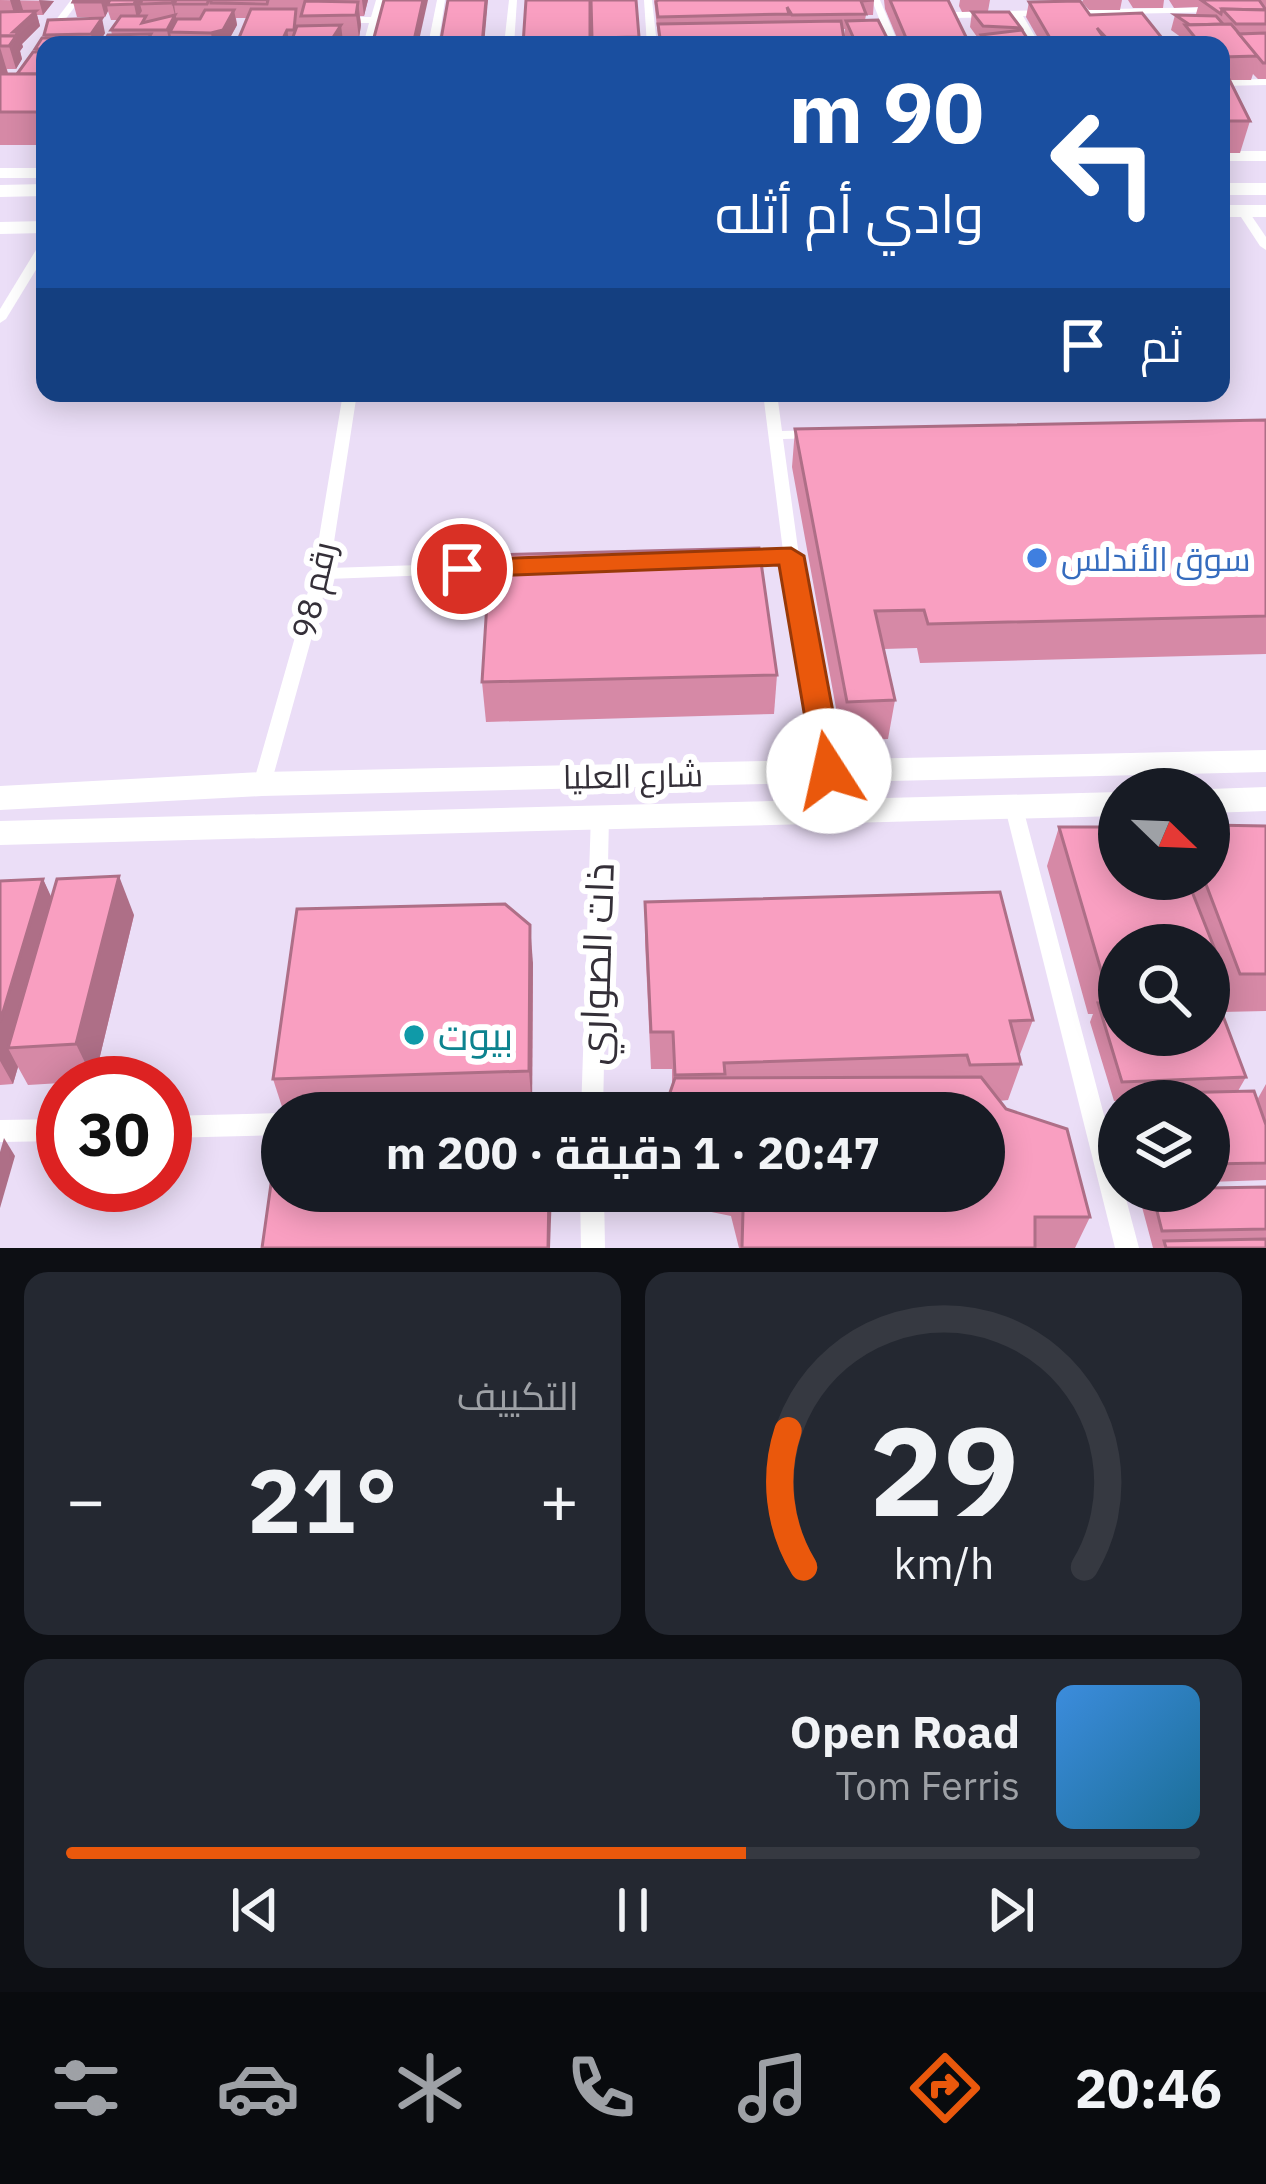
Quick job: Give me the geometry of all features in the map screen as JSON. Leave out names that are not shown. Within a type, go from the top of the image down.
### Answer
[{"type":"highway","points":[[1230,175],[1266,174]]},
{"type":"highway","points":[[1230,205],[1266,189]]},
{"type":"highway","points":[[0,191],[36,190]]},
{"type":"highway","points":[[0,204],[36,204]]},
{"type":"main road","points":[[1230,156],[1266,156]]},
{"type":"main road","points":[[0,173],[36,173]]},
{"type":"main road","points":[[1230,206],[1266,211]]},
{"type":"main road","points":[[0,228],[36,227]]},
{"type":"main road","name":"شارع العليا","points":[[0,798],[262,784],[1032,770],[1266,761]]},
{"type":"main road","points":[[1032,770],[1098,777]]},
{"type":"main road","points":[[1230,800],[1266,799]]},
{"type":"main road","name":"شارع العليا","points":[[0,833],[1098,804]]},
{"type":"street","points":[[48,36],[76,0]]},
{"type":"street","points":[[371,36],[380,0]]},
{"type":"street","points":[[435,36],[441,0]]},
{"type":"street","points":[[510,36],[513,0]]},
{"type":"street","points":[[648,0],[651,36]]},
{"type":"street","points":[[876,0],[890,36]]},
{"type":"street","points":[[946,0],[962,30]]},
{"type":"street","points":[[954,15],[1240,10]]},
{"type":"street","points":[[1138,11],[1150,28]]},
{"type":"street","points":[[1017,13],[1030,36]]},
{"type":"street","points":[[333,20],[376,20]]},
{"type":"street","points":[[57,24],[79,23]]},
{"type":"street","points":[[865,33],[888,32]]},
{"type":"street","points":[[666,36],[674,34]]},
{"type":"street","points":[[1230,83],[1264,85]]},
{"type":"street","points":[[1230,209],[1266,246]]},
{"type":"street","points":[[0,319],[36,260]]},
{"type":"street","name":"رقم 98","points":[[262,784],[321,574],[349,402]]},
{"type":"street","points":[[772,402],[791,556],[829,771]]},
{"type":"street","points":[[777,435],[847,434]]},
{"type":"street","points":[[720,559],[791,556]]},
{"type":"street","points":[[321,574],[532,566]]},
{"type":"street","points":[[1015,808],[1127,1248]]},
{"type":"street","name":"ذات الصواري","points":[[593,1092],[600,815]]},
{"type":"street","points":[[192,1126],[261,1125]]},
{"type":"street","points":[[0,1131],[36,1130]]},
{"type":"street","points":[[592,1212],[593,1248]]},
{"type":"building","points":[[110,0],[136,0],[134,4],[107,5]]},
{"type":"building","points":[[142,0],[174,0],[140,4]]},
{"type":"building","points":[[176,0],[209,0],[207,4],[174,4]]},
{"type":"building","points":[[211,0],[268,0],[267,4]]},
{"type":"building","points":[[384,0],[423,0],[415,36],[374,36]]},
{"type":"building","points":[[448,0],[486,0],[483,36],[442,36]]},
{"type":"building","points":[[526,0],[590,0],[590,36],[524,36]]},
{"type":"building","points":[[591,0],[636,0],[639,36],[592,36]]},
{"type":"building","points":[[658,0],[874,0],[861,1],[866,14],[792,15],[787,7],[789,14],[658,17]]},
{"type":"building","points":[[890,0],[948,0],[966,36],[905,36]]},
{"type":"building","points":[[1201,0],[1259,0],[1266,10],[1222,9],[1221,14]]},
{"type":"building","points":[[305,1],[358,2],[356,15],[301,16]]},
{"type":"building","points":[[1080,1],[1090,15],[1142,13],[1160,36],[1104,36],[1097,28],[1102,36],[1049,36],[1029,2]]},
{"type":"building","points":[[251,9],[296,9],[294,30],[287,30],[284,36],[240,36]]},
{"type":"building","points":[[1222,9],[1266,10],[1266,24],[1236,24]]},
{"type":"building","points":[[205,10],[234,10],[223,30],[170,32],[177,19],[200,19]]},
{"type":"building","points":[[36,11],[13,32],[18,32],[0,36],[0,12]]},
{"type":"building","points":[[972,12],[1009,12],[1021,28],[983,26]]},
{"type":"building","points":[[175,15],[167,30],[111,30],[121,16],[146,16],[142,23]]},
{"type":"building","points":[[1175,15],[1216,16],[1223,24],[1190,25]]},
{"type":"building","points":[[102,18],[91,34],[44,35],[48,20]]},
{"type":"building","points":[[878,20],[886,36],[853,36],[846,21]]},
{"type":"building","points":[[841,21],[844,36],[660,36],[658,24]]},
{"type":"building","points":[[1231,24],[1258,56],[1230,57],[1230,36],[1194,36],[1185,25]]},
{"type":"building","points":[[341,25],[334,36],[293,36],[297,26]]},
{"type":"building","points":[[1022,30],[1026,36],[982,36]]},
{"type":"building","points":[[1266,33],[1266,63],[1263,63],[1239,34]]},
{"type":"building","points":[[0,36],[16,36],[9,46],[0,46]]},
{"type":"building","points":[[33,52],[36,52],[36,74],[17,74]]},
{"type":"building","points":[[0,74],[36,74],[36,112],[0,112]]},
{"type":"building","points":[[1230,81],[1250,121],[1230,121]]},
{"type":"building","name":"سوق الأندلس","points":[[1266,420],[1266,616],[928,624],[924,610],[875,611],[895,700],[847,702],[795,429]]},
{"type":"building","points":[[759,548],[777,675],[482,682],[490,555]]},
{"type":"building","points":[[1230,825],[1266,826],[1266,974],[1240,974],[1230,948],[1230,924],[1221,924],[1212,900],[1230,900]]},
{"type":"building","points":[[1059,827],[1098,827],[1098,900],[1195,900],[1205,924],[1098,924],[1098,960]]},
{"type":"building","points":[[119,876],[76,1044],[8,1048],[57,879]]},
{"type":"building","points":[[43,879],[0,1022],[0,881]]},
{"type":"building","points":[[1000,892],[1033,1020],[1010,1021],[1021,1064],[970,1065],[967,1055],[724,1063],[725,1074],[675,1075],[673,1032],[651,1032],[645,902]]},
{"type":"building","name":"بيوت","points":[[505,904],[530,925],[529,1071],[273,1079],[297,909]]},
{"type":"building","points":[[1230,1035],[1246,1077],[1172,1080],[1121,1080],[1114,1056],[1230,1056]]},
{"type":"building","points":[[981,1077],[993,1092],[670,1092],[675,1078]]},
{"type":"building","points":[[1254,1091],[1266,1125],[1266,1163],[1230,1164],[1230,1092]]},
{"type":"building","points":[[1005,1108],[1067,1129],[1090,1217],[1035,1217],[1035,1248],[742,1248],[743,1212],[1005,1212]]},
{"type":"building","points":[[1266,1187],[1266,1229],[1162,1231],[1157,1212],[1230,1212],[1230,1188]]},
{"type":"building","points":[[267,1212],[549,1212],[548,1248],[262,1248]]},
{"type":"building","points":[[1266,1239],[1266,1248],[1166,1248],[1164,1241]]},
{"type":"place","name":"سوق الأندلس","points":[[1037,558]]},
{"type":"place","name":"بيوت","points":[[414,1035]]},
{"type":"route","points":[[462,569],[791,556],[829,771]]}]
